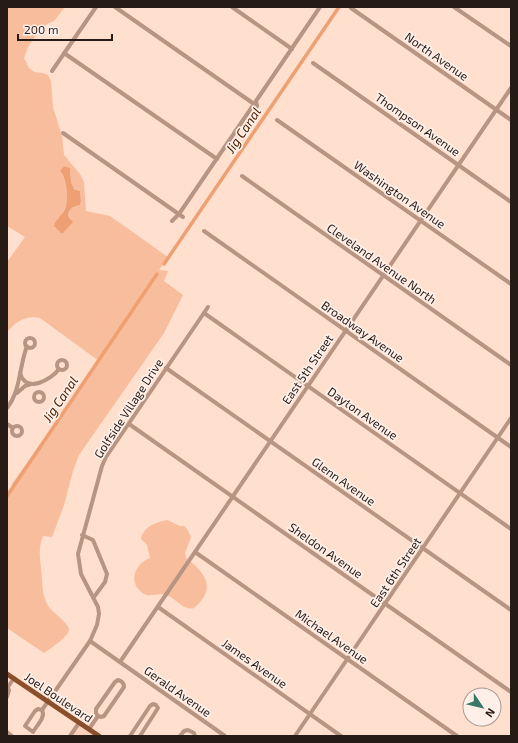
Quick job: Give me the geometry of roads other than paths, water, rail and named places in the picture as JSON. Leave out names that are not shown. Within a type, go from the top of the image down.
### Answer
[{"type":"main road","name":"Joel Boulevard","points":[[7,674],[99,736]]},
{"type":"street","points":[[52,72],[96,7]]},
{"type":"street","points":[[115,7],[257,106]]},
{"type":"street","points":[[232,7],[292,49]]},
{"type":"street","points":[[257,106],[256,101],[320,7]]},
{"type":"street","points":[[454,7],[511,46]]},
{"type":"street","name":"North Avenue","points":[[351,8],[511,120]]},
{"type":"street","points":[[64,53],[217,159]]},
{"type":"street","name":"Thompson Avenue","points":[[313,63],[511,202]]},
{"type":"street","name":"East 5th Street","points":[[120,662],[511,88]]},
{"type":"street","points":[[172,221],[181,216],[217,159],[252,108],[257,106]]},
{"type":"street","name":"Washington Avenue","points":[[277,120],[511,284]]},
{"type":"street","points":[[63,133],[181,216]]},
{"type":"street","name":"Cleveland Avenue North","points":[[242,176],[511,366]]},
{"type":"street","name":"Broadway Avenue","points":[[204,231],[511,447]]},
{"type":"street","name":"Golfside Village Drive","points":[[42,710],[96,630],[99,617],[98,607],[94,597],[84,582],[79,566],[78,554],[102,466],[106,457],[208,307]]},
{"type":"street","name":"Dayton Avenue","points":[[204,313],[511,529]]},
{"type":"street","points":[[15,395],[27,346]]},
{"type":"street","name":"Glenn Avenue","points":[[166,368],[511,610]]},
{"type":"street","points":[[7,408],[15,395],[25,386],[47,380],[59,369]]},
{"type":"street","points":[[20,371],[24,380],[34,384],[38,392]]},
{"type":"street","name":"East 6th Street","points":[[295,736],[511,418]]},
{"type":"street","points":[[7,424],[13,428]]},
{"type":"street","name":"Sheldon Avenue","points":[[129,424],[511,692]]},
{"type":"street","points":[[82,535],[92,540],[107,574],[105,582],[94,597]]},
{"type":"street","name":"Michael Avenue","points":[[195,552],[457,736]]},
{"type":"street","name":"James Avenue","points":[[158,607],[341,736]]},
{"type":"street","name":"Gerald Avenue","points":[[90,641],[224,736]]},
{"type":"street","points":[[7,697],[9,690],[7,687],[14,678]]},
{"type":"street","points":[[118,680],[122,681],[124,687],[118,696],[104,716],[98,716],[96,709],[115,682],[118,680]]},
{"type":"street","points":[[130,736],[150,706],[153,704],[156,705],[158,708],[156,714],[140,736]]},
{"type":"street","points":[[38,709],[42,710],[44,713],[42,718],[33,732],[25,726],[35,711],[38,709]]},
{"type":"street","points":[[89,729],[98,716]]},
{"type":"street","points":[[70,736],[79,723]]},
{"type":"street","points":[[180,736],[184,731],[188,730],[194,733],[195,736]]},
{"type":"street","points":[[7,732],[12,736]]},
{"type":"waterway","name":"Jig Canal","points":[[164,264],[339,7]]},
{"type":"waterway","name":"Jig Canal","points":[[7,496],[157,274]]}]
